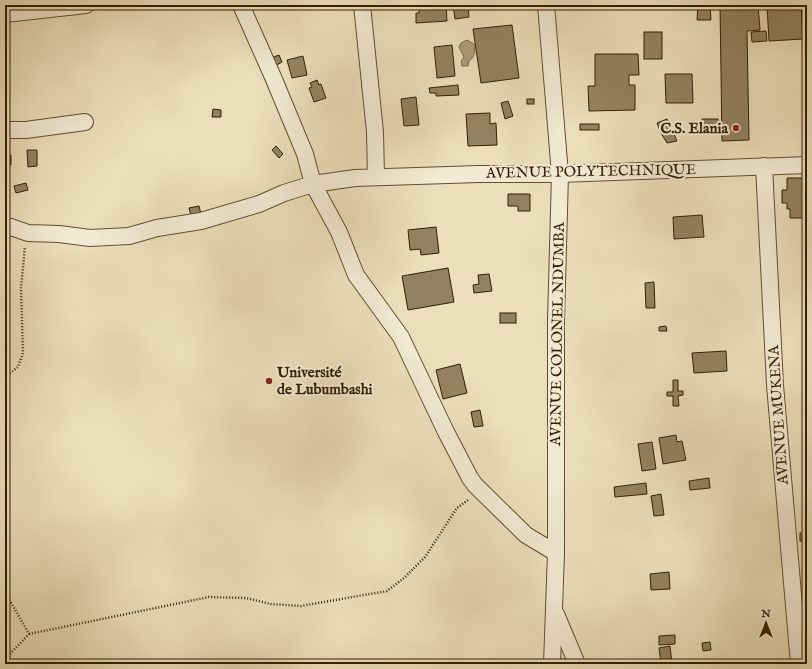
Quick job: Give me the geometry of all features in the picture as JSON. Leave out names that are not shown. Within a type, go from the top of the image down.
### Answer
[{"type":"street","points":[[5,14],[86,5]]},
{"type":"street","points":[[241,5],[274,77],[302,147],[313,184],[339,232],[356,275],[401,337],[466,471],[475,486],[482,491],[526,535],[556,553]]},
{"type":"street","points":[[362,5],[375,132],[376,177]]},
{"type":"street","name":"AVENUE COLONEL NDUMBA","points":[[546,5],[560,174],[556,321],[556,553],[552,664]]},
{"type":"street","points":[[5,130],[26,130],[85,122]]},
{"type":"street","name":"AVENUE POLYTECHNIQUE","points":[[5,224],[28,232],[90,238],[129,236],[157,228],[201,221],[259,204],[284,193],[313,184],[376,177],[480,174],[560,174],[807,165]]},
{"type":"street","name":"AVENUE MUKENA","points":[[764,166],[775,385],[799,664]]},
{"type":"street","points":[[554,610],[577,664]]},
{"type":"path","points":[[5,377],[18,367],[23,353],[21,288],[28,232]]},
{"type":"path","points":[[5,659],[29,634],[209,597],[246,598],[271,604],[301,606],[387,591],[404,578],[425,557],[457,508],[482,491]]},
{"type":"path","points":[[5,592],[29,634]]},
{"type":"shaded area","points":[[467,40],[474,44],[475,49],[473,58],[469,61],[468,66],[462,66],[461,61],[464,57],[459,47],[461,43]]},
{"type":"building","points":[[419,5],[446,5],[447,21],[416,23],[416,13],[419,13]]},
{"type":"building","points":[[453,5],[468,5],[469,17],[455,19]]},
{"type":"building","points":[[698,5],[710,5],[711,20],[697,20]]},
{"type":"building","points":[[720,5],[758,5],[760,30],[747,31],[749,140],[722,141]]},
{"type":"building","points":[[767,5],[801,5],[803,39],[769,41]]},
{"type":"building","points":[[512,25],[519,78],[481,83],[473,29]]},
{"type":"building","points":[[766,31],[767,41],[752,42],[751,32]]},
{"type":"building","points":[[644,32],[662,32],[662,59],[644,59]]},
{"type":"building","points":[[452,45],[455,76],[437,78],[434,47]]},
{"type":"building","points":[[595,54],[638,54],[639,75],[629,75],[629,85],[635,85],[635,110],[589,111],[588,86],[595,86]]},
{"type":"building","points":[[279,55],[282,62],[275,66],[271,58]]},
{"type":"building","points":[[303,56],[307,75],[292,78],[287,60]]},
{"type":"building","points":[[665,74],[692,74],[693,103],[666,103]]},
{"type":"building","points":[[317,80],[319,85],[321,84],[326,98],[314,102],[309,88],[312,87],[310,83]]},
{"type":"building","points":[[458,85],[459,95],[436,96],[436,93],[430,93],[429,88]]},
{"type":"building","points":[[416,97],[419,125],[404,126],[401,99]]},
{"type":"building","points":[[527,99],[534,99],[534,104],[527,104]]},
{"type":"building","points":[[508,101],[513,116],[505,119],[501,103]]},
{"type":"building","points":[[213,109],[221,110],[221,117],[212,117]]},
{"type":"building","points":[[490,113],[490,124],[496,123],[497,145],[468,146],[466,114]]},
{"type":"building","points":[[667,119],[677,141],[667,143],[661,133],[657,123]]},
{"type":"building","points":[[702,119],[718,119],[718,130],[702,130]]},
{"type":"building","points":[[580,124],[599,124],[599,130],[580,130]]},
{"type":"building","points":[[276,146],[283,154],[279,158],[272,150]]},
{"type":"building","points":[[27,150],[37,150],[37,166],[28,167]]},
{"type":"building","points":[[5,155],[11,155],[11,165],[5,164]]},
{"type":"building","points":[[787,178],[807,178],[807,209],[803,209],[807,218],[790,218],[790,209],[787,209],[787,203],[782,203],[782,190],[787,190]]},
{"type":"building","points":[[26,183],[28,190],[16,193],[14,186]]},
{"type":"building","points":[[508,194],[530,194],[530,211],[518,211],[518,206],[508,206]]},
{"type":"building","points":[[199,206],[201,214],[191,216],[189,208]]},
{"type":"building","points":[[702,215],[704,237],[674,239],[673,217]]},
{"type":"building","points":[[436,227],[439,253],[421,255],[420,249],[410,250],[408,230]]},
{"type":"building","points":[[448,268],[454,302],[408,310],[402,276]]},
{"type":"building","points":[[489,274],[492,291],[474,293],[473,285],[479,284],[478,275]]},
{"type":"building","points":[[654,282],[655,308],[646,308],[645,283]]},
{"type":"building","points":[[500,313],[516,313],[516,323],[500,323]]},
{"type":"building","points":[[666,326],[667,331],[659,331],[659,327]]},
{"type":"building","points":[[726,351],[727,371],[694,373],[692,353]]},
{"type":"building","points":[[460,364],[467,393],[443,399],[436,370]]},
{"type":"building","points":[[673,380],[678,380],[678,391],[683,391],[683,395],[678,396],[679,406],[673,406],[673,396],[667,396],[667,392],[673,392]]},
{"type":"building","points":[[803,388],[807,388],[807,427],[806,427]]},
{"type":"building","points":[[480,410],[483,426],[474,427],[471,412]]},
{"type":"building","points":[[676,435],[677,442],[682,441],[686,460],[663,464],[659,438]]},
{"type":"building","points":[[652,442],[656,469],[642,471],[638,444]]},
{"type":"building","points":[[709,478],[710,488],[690,490],[689,481]]},
{"type":"building","points":[[646,483],[647,494],[615,497],[614,487]]},
{"type":"building","points":[[661,494],[664,515],[654,516],[651,496]]},
{"type":"building","points":[[800,533],[807,533],[807,541],[800,541]]},
{"type":"building","points":[[669,572],[670,589],[651,590],[650,574]]},
{"type":"building","points":[[675,635],[675,644],[659,645],[659,636]]},
{"type":"building","points":[[710,642],[711,650],[703,651],[702,643]]},
{"type":"building","points":[[670,646],[672,663],[661,664],[659,648]]},
{"type":"place","name":"C.S. Elania","points":[[736,128]]},
{"type":"place","name":"Université de Lubumbashi","points":[[269,381]]}]
